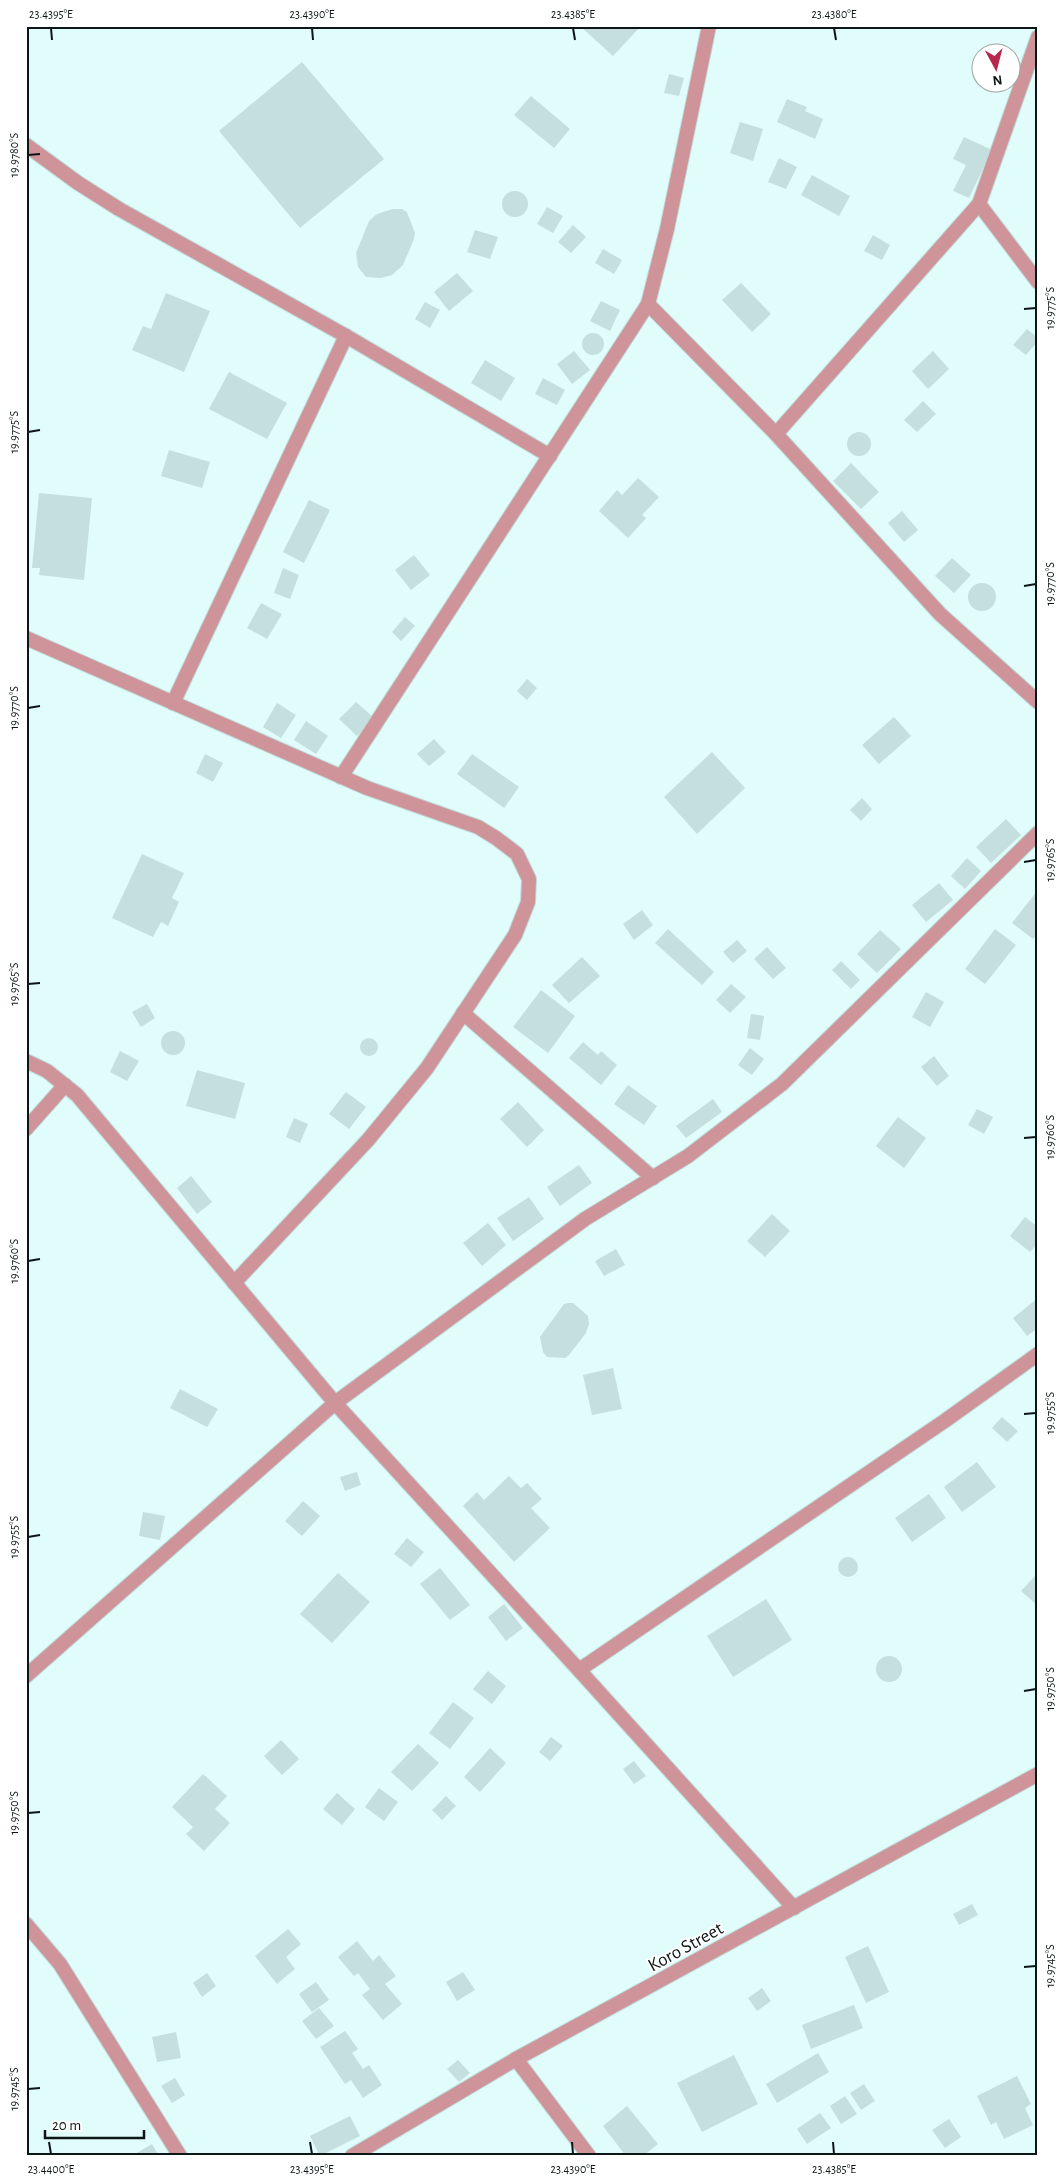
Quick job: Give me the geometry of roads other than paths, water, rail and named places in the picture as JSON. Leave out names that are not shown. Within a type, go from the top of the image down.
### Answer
[{"type":"street","points":[[341,777],[648,304],[667,229],[709,26]]},
{"type":"street","points":[[776,434],[979,204],[1038,37]]},
{"type":"street","points":[[26,145],[78,184],[119,209],[346,336],[550,456]]},
{"type":"street","points":[[979,204],[1038,282]]},
{"type":"street","points":[[648,304],[776,434],[940,614],[1038,702]]},
{"type":"street","points":[[173,703],[346,336]]},
{"type":"street","points":[[26,638],[367,788],[478,827],[518,854],[529,879],[528,902],[515,935],[427,1068],[368,1140],[234,1283]]},
{"type":"street","points":[[26,1676],[335,1404],[585,1219],[688,1156],[725,1130],[782,1084],[1038,833]]},
{"type":"street","points":[[463,1013],[653,1178]]},
{"type":"street","points":[[26,1061],[47,1071],[77,1095],[335,1404],[794,1908]]},
{"type":"street","points":[[26,1129],[65,1085]]},
{"type":"street","points":[[579,1670],[946,1420],[1038,1354]]},
{"type":"street","name":"Koro Street","points":[[352,2156],[516,2059],[1038,1774]]},
{"type":"street","points":[[26,1924],[60,1964],[180,2156]]},
{"type":"street","points":[[516,2059],[589,2156]]}]
